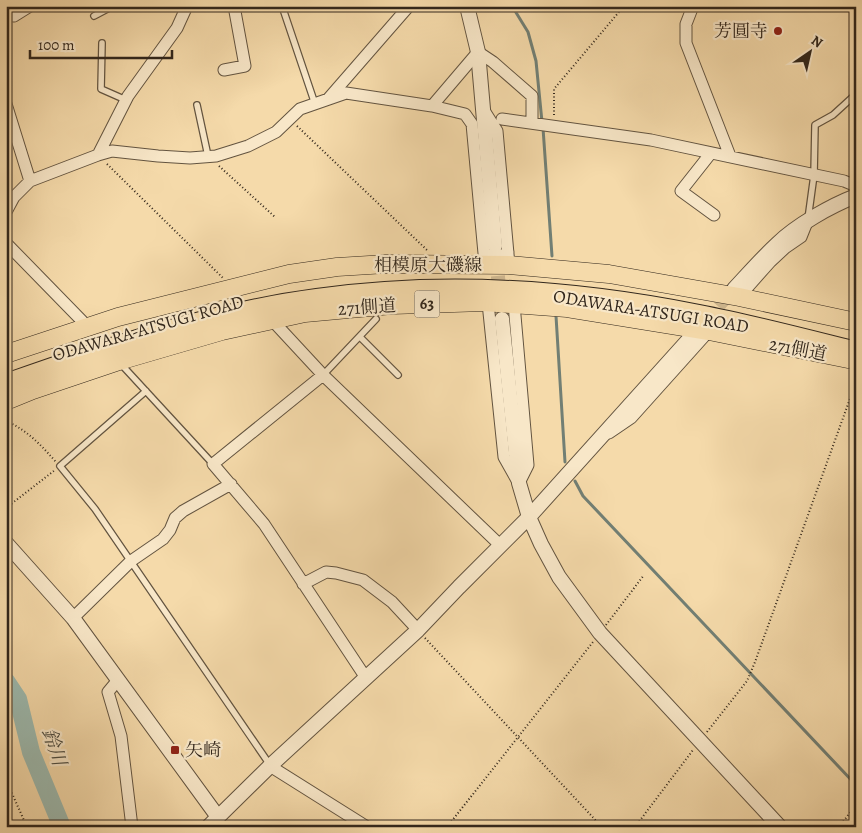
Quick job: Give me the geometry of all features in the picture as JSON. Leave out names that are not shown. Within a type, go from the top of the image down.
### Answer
[{"type":"highway","name":"ODAWARA-ATSUGI ROAD","points":[[6,372],[119,333],[192,312],[312,287],[387,279],[481,277],[548,280],[613,288],[701,302],[856,338]]},
{"type":"highway","name":"ODAWARA-ATSUGI ROAD","points":[[6,384],[124,343],[196,323],[260,308],[317,299],[390,291],[480,290],[549,293],[614,300],[699,315],[856,352]]},
{"type":"main road","name":"相模原大磯線","points":[[6,354],[118,317],[289,274],[338,267],[386,264],[440,264],[496,256],[737,293],[856,322]]},
{"type":"main road","name":"271側道","points":[[6,401],[119,361],[222,331],[305,313],[392,305],[501,311],[567,308],[709,331],[856,362]]},
{"type":"street","points":[[6,14],[14,16],[30,6]]},
{"type":"street","points":[[224,70],[245,66],[234,6]]},
{"type":"street","points":[[328,99],[409,6]]},
{"type":"street","points":[[467,6],[478,52],[496,256]]},
{"type":"street","points":[[693,6],[686,24],[686,43],[730,156]]},
{"type":"street","points":[[98,155],[126,100],[177,28],[184,8]]},
{"type":"street","points":[[432,106],[478,52]]},
{"type":"street","points":[[478,52],[493,62],[532,96],[543,124]]},
{"type":"street","points":[[6,212],[14,197],[30,181],[98,155],[112,151],[190,158],[216,156],[248,146],[276,132],[300,109],[346,93],[432,106],[465,114],[472,124],[496,256]]},
{"type":"street","points":[[6,104],[30,181]]},
{"type":"street","points":[[502,119],[651,140],[844,181],[856,186]]},
{"type":"street","points":[[711,153],[681,191],[714,215]]},
{"type":"street","points":[[737,293],[777,244],[790,232],[841,202],[856,196]]},
{"type":"street","points":[[6,243],[88,327]]},
{"type":"street","points":[[501,311],[519,483],[529,516],[541,544],[559,577],[600,633],[780,827]]},
{"type":"street","points":[[272,320],[323,375],[501,546]]},
{"type":"street","points":[[598,441],[631,418],[709,331]]},
{"type":"street","points":[[6,543],[73,618],[118,680],[213,822],[270,766],[418,630],[459,586],[501,546],[691,337]]},
{"type":"street","points":[[323,375],[213,464],[264,524],[366,678]]},
{"type":"street","points":[[73,618],[131,561],[163,539],[170,530],[175,518],[183,511],[231,484]]},
{"type":"street","points":[[303,584],[326,572],[363,580],[392,602],[418,630]]},
{"type":"street","points":[[118,680],[108,692],[121,736],[132,827]]},
{"type":"street","points":[[270,766],[368,827]]},
{"type":"lane","points":[[94,16],[113,6]]},
{"type":"lane","points":[[282,6],[315,104]]},
{"type":"lane","points":[[102,42],[101,89],[126,100]]},
{"type":"lane","points":[[807,222],[814,175],[815,125],[833,115],[856,94]]},
{"type":"lane","points":[[197,105],[208,156]]},
{"type":"lane","points":[[323,375],[376,320]]},
{"type":"lane","points":[[360,336],[398,374]]},
{"type":"lane","points":[[119,361],[213,464]]},
{"type":"lane","points":[[146,391],[60,466],[95,509],[270,766]]},
{"type":"path","points":[[543,124],[554,88],[624,6]]},
{"type":"path","points":[[290,120],[440,264]]},
{"type":"path","points":[[98,155],[233,288]]},
{"type":"path","points":[[208,156],[275,217]]},
{"type":"path","points":[[755,662],[856,382]]},
{"type":"path","points":[[6,421],[20,427],[34,438],[60,466],[6,508]]},
{"type":"path","points":[[447,827],[644,575]]},
{"type":"path","points":[[418,630],[602,827]]},
{"type":"path","points":[[6,780],[28,827]]},
{"type":"path","points":[[839,827],[856,805]]},
{"type":"waterway","points":[[512,6],[528,32],[536,61],[542,122]]},
{"type":"waterway","points":[[543,128],[552,256]]},
{"type":"waterway","points":[[556,316],[565,462]]},
{"type":"waterway","points":[[575,481],[583,496],[856,785]]},
{"type":"waterway","name":"鈴川","points":[[6,681],[18,699],[31,752],[62,827]]},
{"type":"tunnel","points":[[496,255],[500,299]]},
{"type":"tunnel","points":[[704,322],[733,289]]},
{"type":"place","name":"芳圓寺","points":[[778,31]]},
{"type":"place","name":"矢崎","points":[[175,750]]}]
